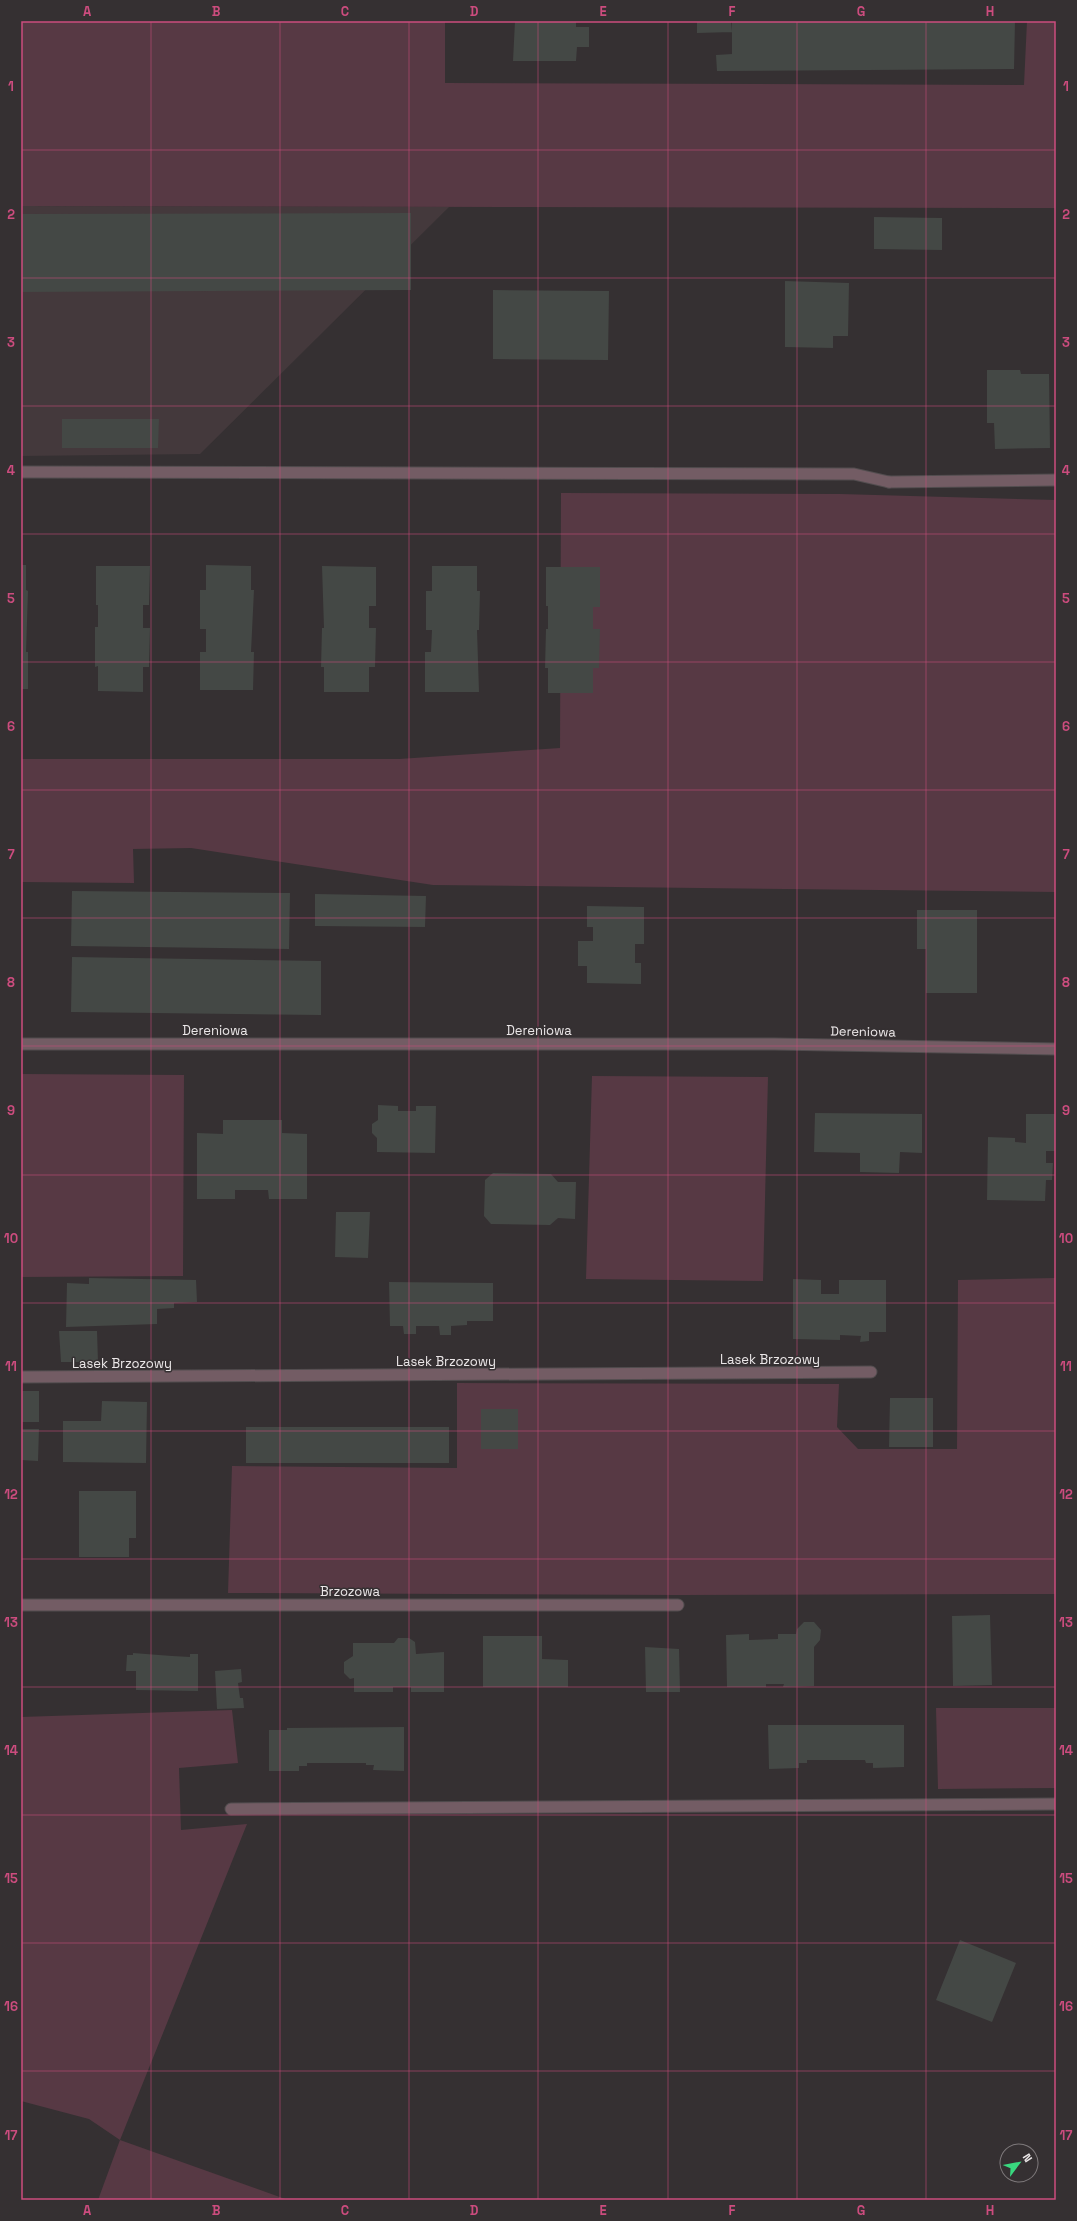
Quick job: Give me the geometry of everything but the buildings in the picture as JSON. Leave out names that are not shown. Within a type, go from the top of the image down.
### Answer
[{"type":"street","points":[[21,472],[854,474],[889,482],[1056,480]]},
{"type":"street","name":"Dereniowa","points":[[21,1044],[774,1044],[1056,1049]]},
{"type":"street","name":"Lasek Brzozowy","points":[[21,1377],[871,1372]]},
{"type":"street","name":"Brzozowa","points":[[21,1605],[678,1605]]},
{"type":"street","points":[[231,1809],[1056,1804]]},
{"type":"shaded area","points":[[21,21],[445,21],[445,83],[1024,85],[1027,21],[1056,21],[1056,208],[21,206]]},
{"type":"shaded area","points":[[21,206],[449,207],[200,454],[21,456]]},
{"type":"shaded area","points":[[561,493],[840,494],[1056,500],[1056,892],[433,885],[191,848],[133,849],[134,883],[21,882],[21,759],[399,759],[560,748]]},
{"type":"shaded area","points":[[21,1074],[184,1075],[183,1276],[21,1277]]},
{"type":"shaded area","points":[[592,1076],[768,1077],[763,1281],[586,1279]]},
{"type":"shaded area","points":[[1056,1278],[1056,1594],[678,1595],[228,1593],[232,1466],[457,1468],[457,1383],[839,1384],[837,1427],[858,1449],[957,1449],[958,1280]]},
{"type":"shaded area","points":[[936,1708],[1056,1708],[1056,1788],[938,1789]]},
{"type":"shaded area","points":[[232,1710],[238,1763],[179,1768],[181,1830],[247,1824],[120,2140],[89,2119],[21,2101],[21,1717]]},
{"type":"shaded area","points":[[120,2140],[288,2200],[98,2200]]}]
